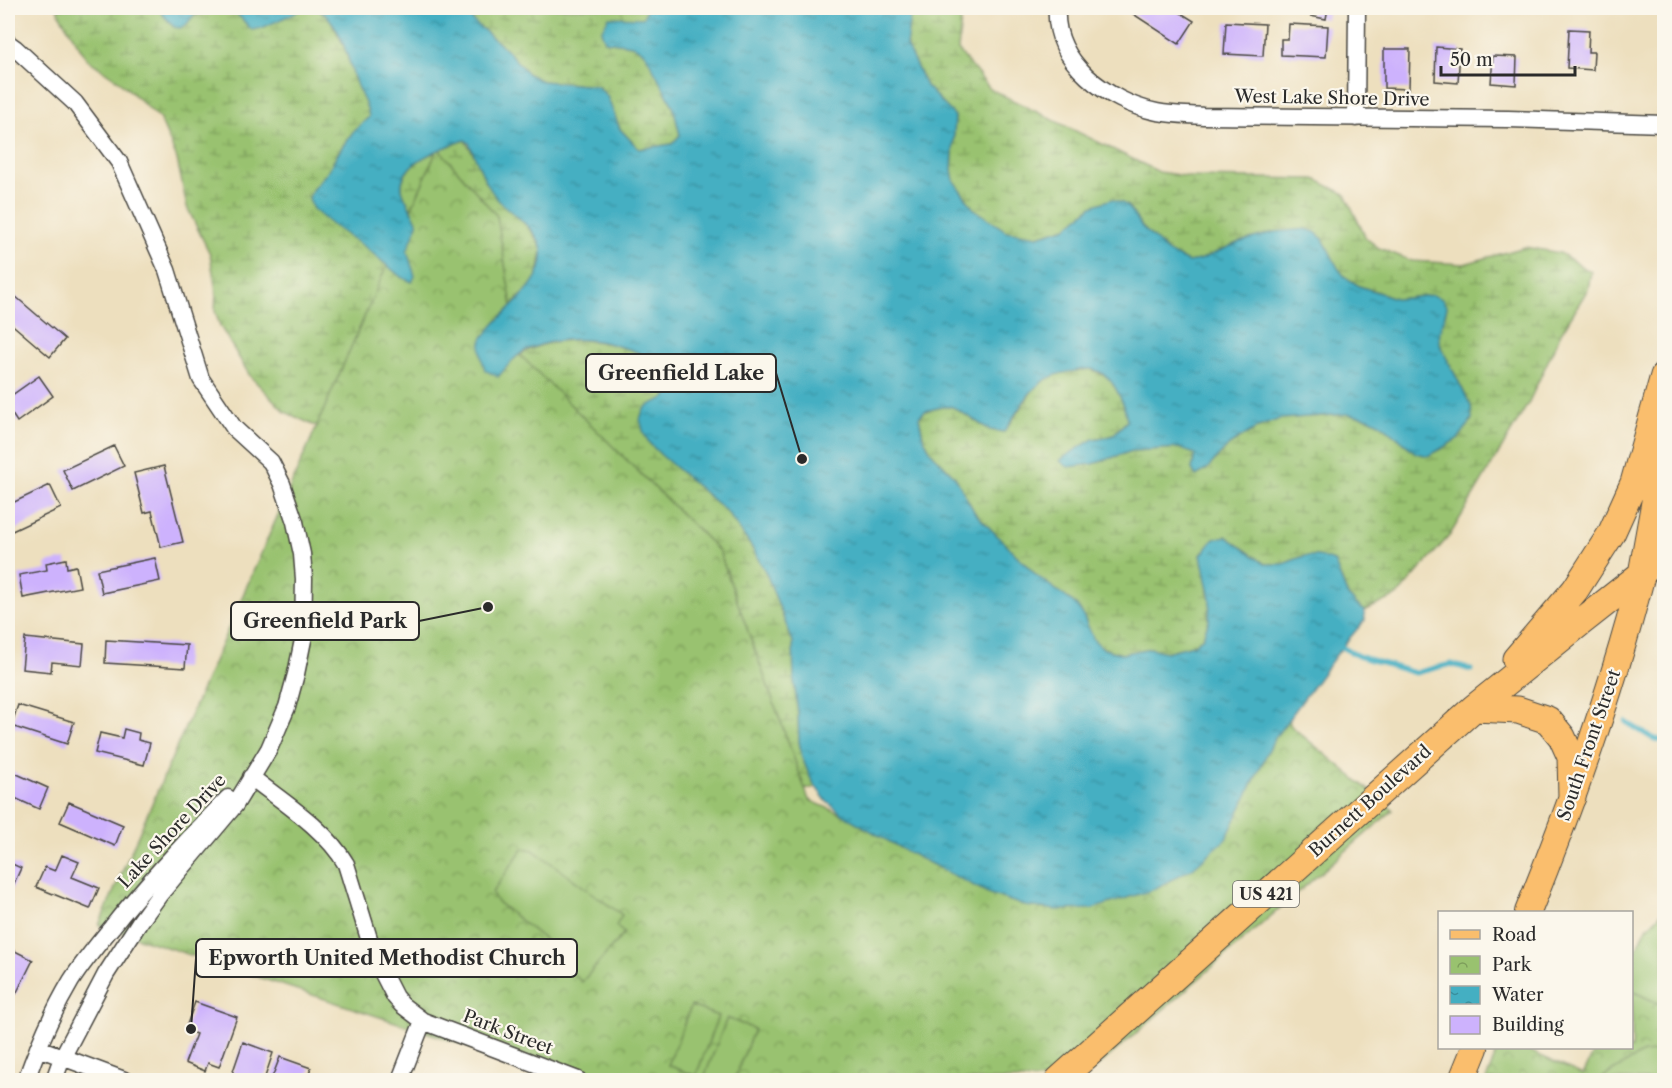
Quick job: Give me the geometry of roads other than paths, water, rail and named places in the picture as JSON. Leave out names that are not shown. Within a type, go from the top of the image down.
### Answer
[{"type":"highway","points":[[1474,708],[1575,590],[1611,534],[1634,483],[1665,376]]},
{"type":"highway","points":[[1642,574],[1656,502],[1665,409]]},
{"type":"highway","name":"Burnett Boulevard","points":[[1059,1080],[1474,708],[1642,574]]},
{"type":"highway","points":[[1474,708],[1518,710],[1548,720],[1562,737],[1570,757],[1572,797]]},
{"type":"main road","name":"Burnett Boulevard","points":[[1642,574],[1665,557]]},
{"type":"main road","name":"South Front Street","points":[[1528,911],[1572,797],[1620,656],[1642,574]]},
{"type":"main road","points":[[1462,1080],[1474,1049]]},
{"type":"street","name":"West Lake Shore Drive","points":[[1057,8],[1058,28],[1062,43],[1079,69],[1106,90],[1156,112],[1203,116],[1508,119],[1665,124]]},
{"type":"street","points":[[1356,118],[1358,8]]},
{"type":"street","points":[[8,43],[75,103],[119,162],[167,270],[201,379],[234,428],[271,462],[282,484],[295,522],[302,554],[304,579],[303,640],[287,707],[269,749],[251,777]]},
{"type":"street","name":"Park Street","points":[[251,777],[333,844],[346,864],[375,958],[395,997],[402,1005],[423,1021],[578,1080]]},
{"type":"street","name":"Lake Shore Drive","points":[[26,1080],[57,1006],[85,961],[175,853],[251,777]]},
{"type":"street","name":"Lake Shore Drive","points":[[54,1080],[62,1058],[106,974],[139,923],[160,894],[235,805],[251,777]]},
{"type":"street","points":[[400,1080],[423,1021]]},
{"type":"street","points":[[38,1048],[124,1080]]},
{"type":"water","points":[[157,8],[215,8],[194,15],[186,25],[180,28],[174,27]]},
{"type":"water","points":[[225,8],[305,8],[262,28],[252,30]]},
{"type":"water","points":[[312,8],[465,8],[474,22],[505,48],[528,74],[542,81],[597,86],[607,96],[620,129],[639,149],[672,144],[680,135],[673,106],[645,53],[632,45],[605,41],[601,31],[609,17],[643,18],[647,8],[911,8],[906,45],[926,86],[955,116],[952,170],[954,181],[973,208],[1006,231],[1038,236],[1067,227],[1092,206],[1112,199],[1127,205],[1142,227],[1168,252],[1188,262],[1200,260],[1237,243],[1274,232],[1306,229],[1315,232],[1323,239],[1338,268],[1345,277],[1359,286],[1398,299],[1433,295],[1442,299],[1447,307],[1439,335],[1440,345],[1471,406],[1472,419],[1459,438],[1429,456],[1416,453],[1381,424],[1369,418],[1347,414],[1280,419],[1258,427],[1229,445],[1206,470],[1196,476],[1192,469],[1195,454],[1179,448],[1132,451],[1093,464],[1068,467],[1060,461],[1064,457],[1093,439],[1112,436],[1127,421],[1120,396],[1110,380],[1096,370],[1088,369],[1059,374],[1041,383],[1028,396],[1004,432],[990,430],[953,407],[925,411],[919,417],[923,437],[931,452],[955,477],[975,513],[1037,576],[1074,603],[1082,613],[1094,640],[1104,649],[1122,654],[1150,648],[1166,652],[1193,645],[1203,637],[1209,620],[1210,599],[1201,555],[1214,539],[1226,536],[1265,564],[1283,564],[1304,556],[1318,556],[1334,561],[1348,596],[1364,611],[1365,620],[1342,647],[1274,739],[1226,839],[1193,868],[1152,890],[1092,909],[1057,910],[1025,906],[990,894],[902,849],[845,816],[827,802],[810,777],[802,757],[794,681],[793,642],[766,573],[751,546],[727,512],[661,455],[644,434],[640,419],[643,411],[647,406],[665,398],[669,393],[658,370],[635,351],[598,341],[563,340],[524,351],[498,377],[485,370],[480,350],[482,339],[532,284],[538,273],[542,251],[531,229],[493,193],[469,143],[465,140],[424,157],[407,171],[403,179],[403,192],[418,224],[407,251],[415,276],[412,282],[401,277],[313,209],[309,198],[312,190],[328,171],[353,132],[369,117],[346,50],[334,24],[321,11]]},
{"type":"waterway","points":[[1336,644],[1358,656],[1415,673],[1451,664],[1471,670]]},
{"type":"waterway","points":[[1626,722],[1652,738],[1664,741]]},
{"type":"place","name":"Greenfield Lake","points":[[802,459]]},
{"type":"place","name":"Greenfield Park","points":[[488,607]]},
{"type":"place","name":"Epworth United Methodist Church","points":[[191,1029]]}]
